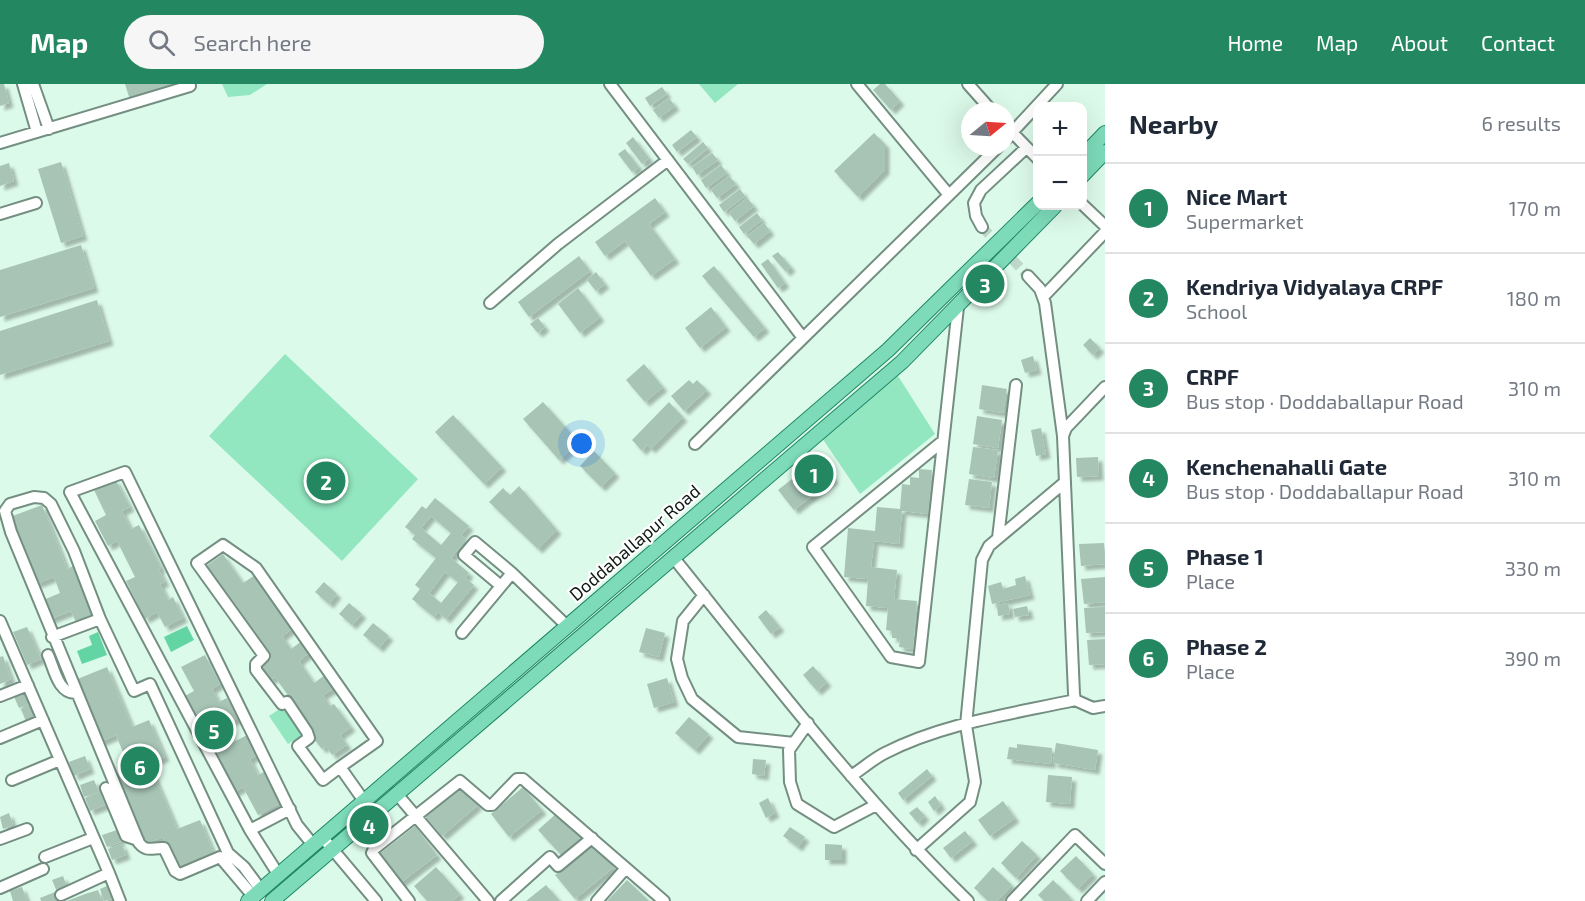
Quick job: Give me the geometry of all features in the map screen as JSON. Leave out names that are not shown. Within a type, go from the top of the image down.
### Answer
[{"type":"main road","points":[[1084,156],[1105,132]]},
{"type":"main road","points":[[1087,172],[1105,152]]},
{"type":"main road","name":"Doddaballapur Road","points":[[272,901],[364,801],[888,350],[1033,208]]},
{"type":"main road","name":"Doddaballapur Road","points":[[254,896],[278,874],[396,793],[902,362],[1051,210]]},
{"type":"street","points":[[23,84],[37,132]]},
{"type":"street","points":[[33,84],[49,129]]},
{"type":"street","points":[[610,84],[803,338]]},
{"type":"street","points":[[857,84],[950,195]]},
{"type":"street","points":[[968,84],[984,102]]},
{"type":"street","points":[[1015,126],[1057,84]]},
{"type":"street","points":[[0,144],[190,86]]},
{"type":"street","points":[[1015,139],[1035,156]]},
{"type":"street","points":[[982,227],[976,216],[974,202],[981,190],[1026,148]]},
{"type":"street","points":[[695,444],[989,156]]},
{"type":"street","points":[[490,303],[558,244],[668,160]]},
{"type":"street","points":[[0,214],[36,203]]},
{"type":"street","points":[[1087,208],[1105,226]]},
{"type":"street","points":[[1043,297],[1105,232]]},
{"type":"street","points":[[1028,276],[1040,289],[1043,297],[1063,436],[1075,700]]},
{"type":"street","points":[[943,441],[813,547],[891,657],[919,662],[958,307]]},
{"type":"street","points":[[998,538],[1016,385]]},
{"type":"street","points":[[1063,436],[1065,428],[1105,387]]},
{"type":"street","points":[[278,874],[250,830],[70,492],[125,472],[297,825],[323,844],[376,901]]},
{"type":"street","points":[[916,850],[970,802],[974,794],[975,783],[966,724],[982,560],[989,546],[1065,482]]},
{"type":"street","points":[[224,855],[180,874],[175,871],[164,848],[143,849],[52,637],[7,520],[5,511],[10,504],[34,497],[44,498],[51,504],[74,551],[100,620],[134,691],[150,684],[224,855],[254,896]]},
{"type":"street","points":[[501,586],[464,555],[475,542],[512,573],[567,626]]},
{"type":"street","points":[[223,545],[256,568],[377,741],[340,767],[323,780],[298,746],[309,738],[308,732],[286,702],[282,704],[256,670],[256,664],[264,656],[197,563],[223,545]]},
{"type":"street","points":[[673,557],[851,776],[916,850],[968,901]]},
{"type":"street","points":[[462,633],[512,573]]},
{"type":"street","points":[[704,595],[683,621],[677,659],[682,678],[692,699],[738,737],[794,743]]},
{"type":"street","points":[[52,637],[100,620]]},
{"type":"street","points":[[0,621],[120,901]]},
{"type":"street","points":[[0,650],[11,646]]},
{"type":"street","points":[[48,655],[62,687],[69,693],[76,693]]},
{"type":"street","points":[[0,696],[28,685]]},
{"type":"street","points":[[851,776],[884,754],[966,724],[1075,700],[1094,708],[1105,706]]},
{"type":"street","points":[[0,738],[43,720]]},
{"type":"street","points":[[808,723],[789,750],[790,782],[797,804],[834,826],[876,805]]},
{"type":"street","points":[[12,780],[60,760]]},
{"type":"street","points":[[340,767],[364,801]]},
{"type":"street","points":[[409,901],[372,853],[460,781],[488,805],[492,805],[517,780],[523,779],[664,901]]},
{"type":"street","points":[[106,788],[126,836],[138,840]]},
{"type":"street","points":[[396,793],[488,901]]},
{"type":"street","points":[[250,830],[290,809]]},
{"type":"street","points":[[0,839],[27,829]]},
{"type":"street","points":[[1011,901],[1075,835],[1105,864]]},
{"type":"street","points":[[45,857],[93,838]]},
{"type":"street","points":[[501,901],[550,857],[558,866],[592,838]]},
{"type":"street","points":[[597,901],[626,868]]},
{"type":"street","points":[[0,888],[43,869]]},
{"type":"street","points":[[61,895],[109,873]]},
{"type":"street","points":[[1087,901],[1105,882]]},
{"type":"shaded area","points":[[222,84],[267,84],[250,95],[228,97]]},
{"type":"shaded area","points":[[699,84],[738,84],[715,103]]},
{"type":"shaded area","points":[[285,354],[418,479],[342,561],[209,436]]},
{"type":"shaded area","points":[[898,376],[935,434],[860,494],[822,438]]},
{"type":"shaded area","points":[[187,626],[194,640],[171,652],[164,637]]},
{"type":"shaded area","points":[[98,632],[107,655],[82,664],[77,651],[92,645],[89,636]]},
{"type":"shaded area","points":[[286,705],[305,733],[288,744],[269,716]]},
{"type":"building","points":[[0,84],[4,84],[9,103],[0,106]]},
{"type":"building","points":[[125,84],[181,84],[130,100]]},
{"type":"building","points":[[880,84],[885,84],[900,101],[891,110],[873,90]]},
{"type":"building","points":[[662,87],[667,94],[650,106],[645,98]]},
{"type":"building","points":[[669,98],[675,106],[659,118],[653,110]]},
{"type":"building","points":[[691,130],[697,137],[677,152],[672,145]]},
{"type":"building","points":[[874,133],[885,144],[885,170],[858,197],[834,171]]},
{"type":"building","points":[[633,137],[649,158],[642,164],[626,143]]},
{"type":"building","points":[[703,142],[708,148],[688,164],[683,159]]},
{"type":"building","points":[[625,149],[639,167],[632,172],[618,154]]},
{"type":"building","points":[[712,153],[718,160],[697,175],[692,167]]},
{"type":"building","points":[[61,162],[83,236],[61,243],[38,169]]},
{"type":"building","points":[[9,163],[14,181],[0,186],[0,166]]},
{"type":"building","points":[[721,165],[727,173],[706,188],[701,180]]},
{"type":"building","points":[[729,176],[736,184],[717,198],[711,190]]},
{"type":"building","points":[[740,189],[745,196],[724,212],[719,205]]},
{"type":"building","points":[[655,198],[665,212],[649,224],[675,259],[651,276],[625,241],[605,256],[595,242]]},
{"type":"building","points":[[747,198],[754,206],[735,221],[729,213]]},
{"type":"building","points":[[757,213],[762,220],[744,234],[739,227]]},
{"type":"building","points":[[764,223],[770,231],[754,244],[747,236]]},
{"type":"building","points":[[81,245],[94,288],[0,317],[0,270]]},
{"type":"building","points":[[778,252],[791,267],[786,272],[772,256]]},
{"type":"building","points":[[579,256],[590,271],[529,317],[518,302]]},
{"type":"building","points":[[768,259],[785,283],[778,288],[761,264]]},
{"type":"building","points":[[714,266],[765,328],[754,337],[702,276]]},
{"type":"building","points":[[596,272],[605,284],[596,291],[587,280]]},
{"type":"building","points":[[578,288],[600,317],[580,333],[558,304]]},
{"type":"building","points":[[97,300],[109,341],[0,375],[0,331]]},
{"type":"building","points":[[711,307],[726,327],[700,348],[685,328]]},
{"type":"building","points":[[538,318],[545,327],[538,333],[530,324]]},
{"type":"building","points":[[1090,338],[1100,348],[1093,355],[1083,345]]},
{"type":"building","points":[[1033,356],[1037,370],[1025,373],[1021,360]]},
{"type":"building","points":[[644,364],[663,387],[645,402],[626,380]]},
{"type":"building","points":[[689,380],[693,384],[697,380],[707,390],[684,411],[671,396]]},
{"type":"building","points":[[982,385],[1007,389],[1003,413],[979,409]]},
{"type":"building","points":[[543,402],[579,442],[559,460],[523,419]]},
{"type":"building","points":[[669,402],[683,417],[651,449],[647,445],[642,451],[632,440]]},
{"type":"building","points":[[453,415],[502,467],[484,484],[435,432]]},
{"type":"building","points":[[977,416],[1002,420],[998,448],[973,444]]},
{"type":"building","points":[[1041,428],[1046,454],[1036,456],[1031,430]]},
{"type":"building","points":[[973,447],[998,450],[994,478],[969,474]]},
{"type":"building","points":[[594,451],[615,473],[601,487],[580,466]]},
{"type":"building","points":[[1098,457],[1099,476],[1077,477],[1076,458]]},
{"type":"building","points":[[818,458],[834,479],[794,510],[778,490],[792,479],[800,489],[810,481],[802,471]]},
{"type":"building","points":[[919,469],[932,470],[928,514],[902,511],[899,544],[874,541],[871,567],[897,570],[894,599],[917,601],[913,649],[899,647],[900,638],[892,638],[892,631],[886,630],[888,608],[866,606],[868,579],[844,577],[848,528],[875,531],[877,507],[900,509],[902,484],[910,485],[910,477],[919,478]]},
{"type":"building","points":[[115,479],[130,507],[122,511],[131,529],[139,525],[161,568],[159,570],[165,582],[160,584],[168,600],[173,597],[183,618],[165,627],[157,612],[145,619],[126,581],[135,577],[117,541],[108,546],[95,521],[106,515],[94,490]]},
{"type":"building","points":[[969,479],[992,482],[989,508],[965,505]]},
{"type":"building","points":[[519,486],[557,530],[538,549],[489,502],[503,488],[510,495]]},
{"type":"building","points":[[435,498],[469,526],[461,535],[466,539],[451,558],[469,573],[465,578],[474,585],[446,619],[438,612],[434,617],[412,599],[420,589],[415,585],[436,558],[412,539],[415,535],[405,527],[422,506],[426,509]],"holes":[[[431,516],[451,533],[441,545],[421,528]],[[445,572],[458,582],[441,603],[429,593]]]},
{"type":"building","points":[[42,505],[67,569],[73,566],[93,616],[76,622],[71,611],[48,620],[41,601],[60,593],[54,577],[36,584],[10,517]]},
{"type":"building","points":[[1104,543],[1105,564],[1081,566],[1079,544]]},
{"type":"building","points":[[223,554],[243,583],[255,575],[293,628],[282,636],[291,649],[302,641],[310,652],[299,661],[314,683],[325,675],[334,688],[323,695],[330,706],[334,704],[351,727],[340,735],[347,745],[332,755],[326,746],[322,749],[313,738],[314,732],[299,710],[295,712],[290,698],[275,677],[270,680],[260,666],[271,659],[206,566]]},
{"type":"building","points":[[1025,576],[1030,595],[992,604],[988,586],[1001,582],[1003,589],[1016,585],[1015,579]]},
{"type":"building","points":[[1105,577],[1105,602],[1084,604],[1081,579]]},
{"type":"building","points":[[324,582],[337,594],[329,604],[315,592]]},
{"type":"building","points":[[349,603],[362,614],[352,625],[339,614]]},
{"type":"building","points":[[1008,603],[1010,614],[998,616],[997,605]]},
{"type":"building","points":[[1027,606],[1029,615],[1015,617],[1013,609]]},
{"type":"building","points":[[1105,607],[1105,632],[1086,633],[1084,608]]},
{"type":"building","points":[[766,610],[780,627],[771,634],[758,617]]},
{"type":"building","points":[[373,623],[389,636],[379,648],[363,635]]},
{"type":"building","points":[[27,627],[41,659],[27,665],[13,632]]},
{"type":"building","points":[[646,628],[665,633],[659,657],[639,652]]},
{"type":"building","points":[[1105,639],[1105,664],[1089,665],[1087,640]]},
{"type":"building","points":[[205,655],[220,684],[212,689],[219,702],[227,698],[238,718],[225,725],[234,742],[247,735],[257,755],[250,759],[258,775],[266,771],[282,802],[258,815],[243,787],[233,793],[183,697],[194,691],[181,667]]},
{"type":"building","points":[[3,656],[11,679],[0,684],[0,657]]},
{"type":"building","points":[[813,666],[827,682],[817,691],[803,675]]},
{"type":"building","points":[[107,667],[132,727],[149,720],[165,757],[149,764],[177,829],[200,820],[214,854],[176,869],[163,837],[143,845],[114,776],[130,769],[116,735],[100,742],[75,680]]},
{"type":"building","points":[[667,678],[674,702],[654,708],[647,684]]},
{"type":"building","points":[[23,690],[28,704],[19,708],[13,694]]},
{"type":"building","points":[[30,705],[37,720],[27,724],[21,709]]},
{"type":"building","points":[[689,717],[709,734],[695,750],[675,733]]},
{"type":"building","points":[[1056,743],[1098,750],[1095,770],[1053,763]]},
{"type":"building","points":[[1017,744],[1052,748],[1051,764],[1007,759],[1009,747],[1017,748]]},
{"type":"building","points":[[85,756],[90,769],[74,776],[69,762]]},
{"type":"building","points":[[753,759],[766,760],[764,776],[752,774]]},
{"type":"building","points":[[927,769],[932,776],[903,800],[898,793]]},
{"type":"building","points":[[1048,775],[1072,777],[1070,804],[1046,802]]},
{"type":"building","points":[[94,780],[99,792],[84,797],[80,785]]},
{"type":"building","points":[[461,785],[478,805],[442,836],[424,815]]},
{"type":"building","points":[[523,787],[542,810],[509,837],[491,814]]},
{"type":"building","points":[[100,792],[105,805],[90,811],[85,798]]},
{"type":"building","points":[[935,796],[941,805],[934,811],[928,802]]},
{"type":"building","points":[[768,798],[775,813],[766,818],[759,803]]},
{"type":"building","points":[[1003,801],[1015,818],[990,836],[978,820]]},
{"type":"building","points":[[917,807],[925,816],[918,823],[909,813]]},
{"type":"building","points":[[558,812],[581,837],[561,855],[538,830]]},
{"type":"building","points":[[9,813],[13,825],[3,829],[0,817]]},
{"type":"building","points":[[415,826],[437,855],[399,884],[377,856]]},
{"type":"building","points":[[790,827],[805,837],[798,847],[783,836]]},
{"type":"building","points":[[117,830],[121,842],[107,847],[102,835]]},
{"type":"building","points":[[965,831],[973,841],[951,858],[943,848]]},
{"type":"building","points":[[1022,841],[1037,855],[1016,878],[1001,863]]},
{"type":"building","points":[[594,843],[614,867],[575,899],[555,875]]},
{"type":"building","points":[[122,844],[126,855],[112,860],[108,849]]},
{"type":"building","points":[[825,844],[842,845],[842,860],[825,860]]},
{"type":"building","points":[[1076,856],[1093,874],[1078,889],[1060,871]]},
{"type":"building","points":[[436,867],[460,894],[452,901],[427,901],[414,886]]},
{"type":"building","points":[[993,867],[1012,885],[997,901],[988,901],[974,888]]},
{"type":"building","points":[[63,876],[68,890],[58,894],[52,880]]},
{"type":"building","points":[[627,880],[649,901],[607,901]]},
{"type":"building","points":[[1053,880],[1071,898],[1067,901],[1044,901],[1038,895]]},
{"type":"building","points":[[546,885],[560,901],[526,901]]},
{"type":"building","points":[[107,886],[112,899],[104,901],[100,889]]},
{"type":"building","points":[[22,887],[27,901],[13,901],[10,891]]},
{"type":"building","points":[[98,890],[102,901],[67,901],[85,894]]},
{"type":"building","points":[[55,892],[58,901],[41,901],[40,898]]},
{"type":"tunnel","points":[[982,227],[1028,276]]},
{"type":"place","name":"CRPF","points":[[985,284]]},
{"type":"place","name":"Nice Mart","points":[[814,474]]},
{"type":"place","name":"Kendriya Vidyalaya CRPF","points":[[326,481]]},
{"type":"place","name":"Phase 1","points":[[214,730]]},
{"type":"place","name":"Phase 2","points":[[140,766]]},
{"type":"place","name":"Kenchenahalli Gate","points":[[369,825]]}]
